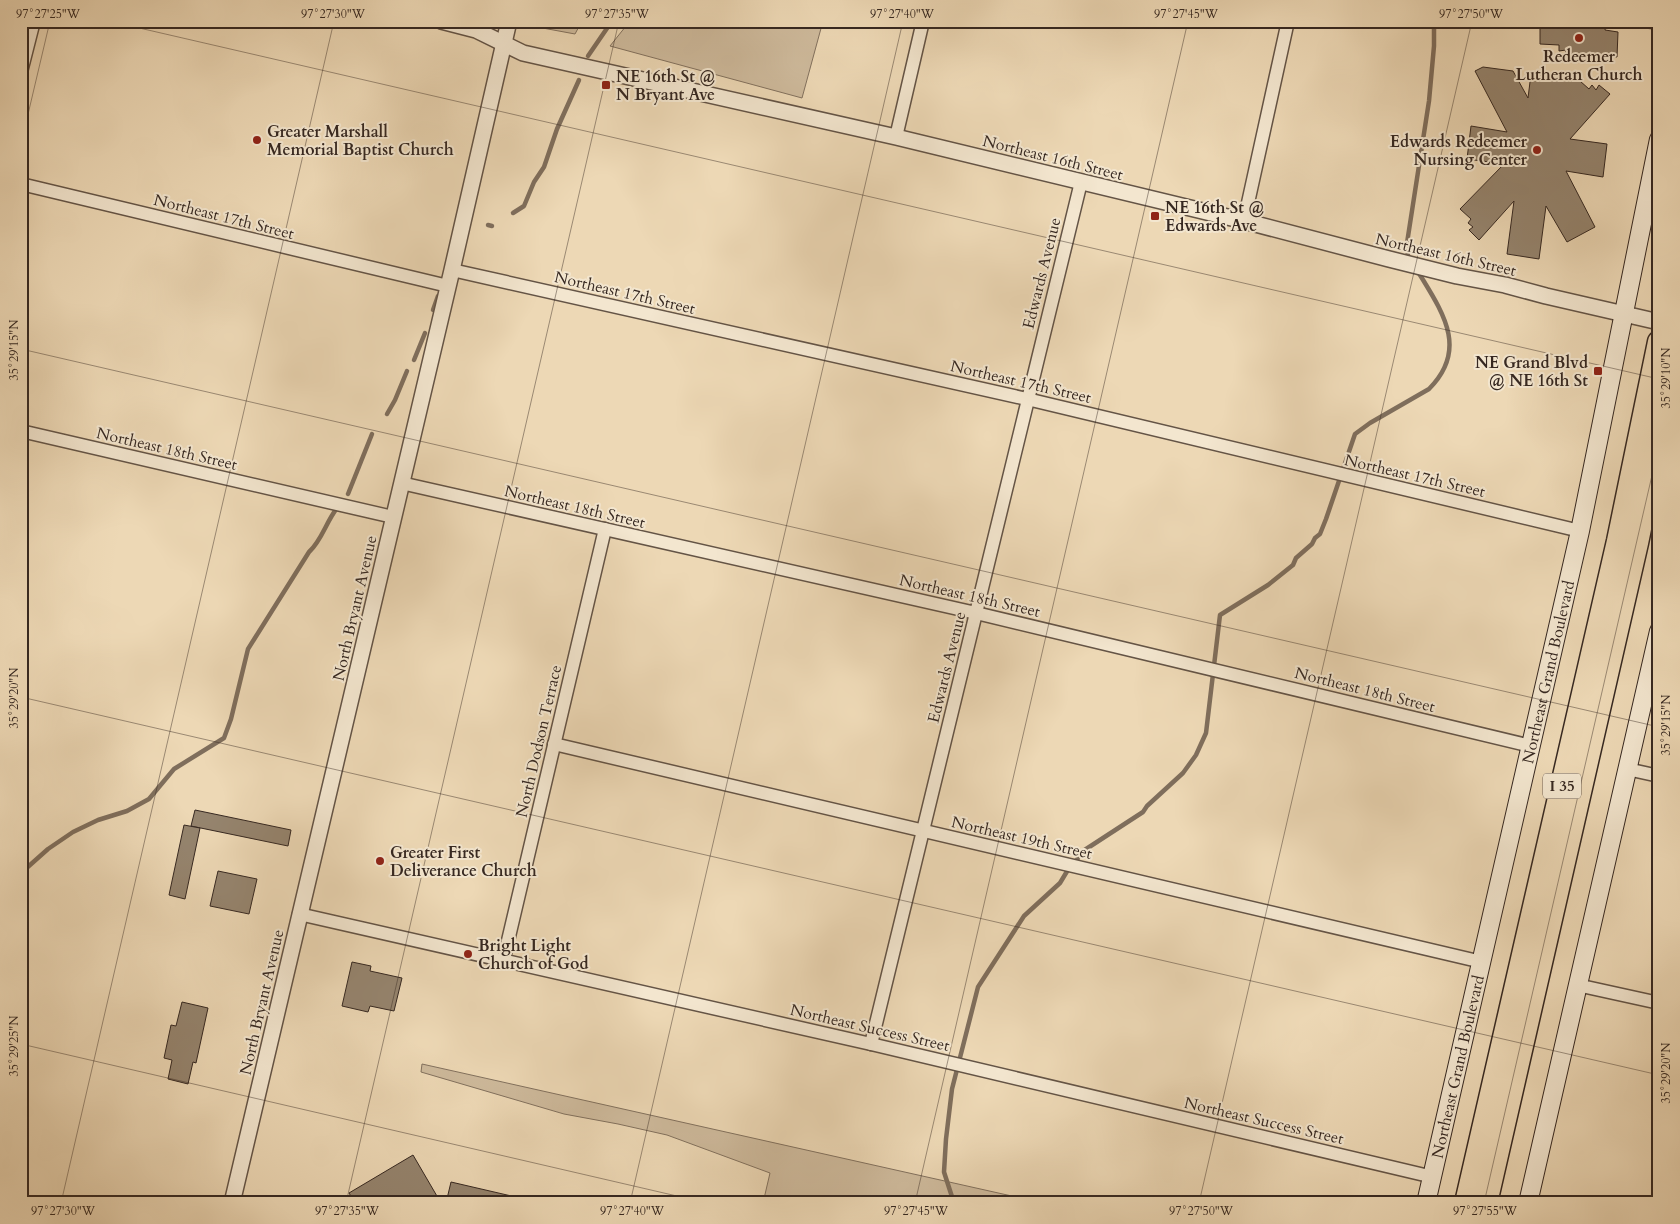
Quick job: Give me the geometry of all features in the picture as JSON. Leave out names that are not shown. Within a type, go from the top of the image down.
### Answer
[{"type":"highway","name":"I 35","points":[[1466,1203],[1616,550],[1659,342]]},
{"type":"highway","name":"I 35","points":[[1486,1203],[1635,553],[1659,436]]},
{"type":"main road","name":"Northeast Grand Boulevard","points":[[1426,1203],[1580,531],[1632,316],[1659,139]]},
{"type":"main road","points":[[1531,1202],[1577,985],[1659,630]]},
{"type":"street","points":[[21,72],[34,21]]},
{"type":"street","name":"Northeast 16th Street","points":[[441,21],[476,30],[523,53],[896,138],[1244,221],[1389,260],[1505,285],[1659,322]]},
{"type":"street","name":"North Bryant Avenue","points":[[232,1203],[509,21]]},
{"type":"street","points":[[896,138],[923,21]]},
{"type":"street","points":[[1244,221],[1288,21]]},
{"type":"street","name":"Edwards Avenue","points":[[871,1044],[1081,182]]},
{"type":"street","name":"Northeast 17th Street","points":[[21,184],[448,286]]},
{"type":"street","name":"Northeast 17th Street","points":[[452,270],[1027,399],[1580,531]]},
{"type":"street","name":"Northeast 18th Street","points":[[21,431],[393,517]]},
{"type":"street","name":"Northeast 18th Street","points":[[401,484],[976,613],[1531,746]]},
{"type":"street","name":"North Dodson Terrace","points":[[503,962],[605,529]]},
{"type":"street","name":"Northeast 19th Street","points":[[554,744],[1482,962]]},
{"type":"street","points":[[1627,769],[1659,776]]},
{"type":"street","name":"Northeast Success Street","points":[[299,914],[503,962],[871,1044],[1433,1177]]},
{"type":"street","points":[[1577,985],[1659,1003]]},
{"type":"shaded area","points":[[521,21],[582,21],[575,34],[521,24]]},
{"type":"shaded area","points":[[630,21],[823,21],[802,98],[610,46]]},
{"type":"shaded area","points":[[422,1064],[1043,1203],[763,1203],[770,1173],[667,1135],[564,1114],[421,1072]]},
{"type":"building","name":"Redeemer Lutheran Church","points":[[1575,21],[1606,21],[1605,30],[1618,32],[1617,57],[1566,53],[1566,50],[1559,51],[1559,45],[1540,44],[1540,23],[1574,25]]},
{"type":"building","name":"Edwards Redeemer Nursing Center","points":[[1483,67],[1513,71],[1528,98],[1531,74],[1580,81],[1589,89],[1592,85],[1596,90],[1599,85],[1610,94],[1570,139],[1607,144],[1603,177],[1566,171],[1595,227],[1567,242],[1546,206],[1539,259],[1507,254],[1514,201],[1479,240],[1469,230],[1473,227],[1468,223],[1471,219],[1460,209],[1504,164],[1467,159],[1471,126],[1507,132],[1475,71]]},
{"type":"building","points":[[195,810],[291,830],[288,846],[191,826]]},
{"type":"building","points":[[184,825],[200,828],[185,899],[169,895]]},
{"type":"building","points":[[218,871],[257,879],[249,914],[210,906]]},
{"type":"building","points":[[352,962],[371,966],[370,971],[402,978],[394,1011],[370,1006],[368,1012],[342,1006]]},
{"type":"building","points":[[182,1002],[208,1008],[196,1063],[193,1062],[188,1084],[168,1079],[172,1060],[164,1058],[171,1025],[176,1026]]},
{"type":"building","points":[[413,1155],[441,1203],[355,1203],[349,1193]]},
{"type":"building","points":[[451,1182],[520,1198],[519,1203],[446,1203]]},
{"type":"waterway","points":[[588,56],[612,21]]},
{"type":"waterway","points":[[1411,261],[1408,257],[1407,243],[1429,101],[1434,46],[1434,21]]},
{"type":"waterway","points":[[513,213],[524,206],[534,182],[544,167],[557,129],[579,80]]},
{"type":"waterway","points":[[488,225],[492,226]]},
{"type":"waterway","points":[[954,1203],[944,1172],[946,1139],[952,1089],[978,987],[1024,916],[1060,883],[1080,853],[1143,812],[1147,806],[1183,773],[1196,755],[1206,733],[1220,615],[1268,585],[1293,565],[1296,558],[1320,534],[1355,434],[1370,423],[1429,389],[1441,374],[1448,359],[1450,344],[1447,329],[1435,300],[1417,270]]},
{"type":"waterway","points":[[433,310],[438,296]]},
{"type":"waterway","points":[[414,360],[425,333]]},
{"type":"waterway","points":[[387,414],[407,371]]},
{"type":"waterway","points":[[348,494],[372,434]]},
{"type":"waterway","points":[[21,873],[48,849],[73,832],[98,820],[127,811],[149,799],[174,769],[224,738],[231,719],[248,649],[337,508]]},
{"type":"place","name":"Redeemer Lutheran Church","points":[[1579,38]]},
{"type":"place","name":"NE 16th St @ N Bryant Ave","points":[[606,85]]},
{"type":"place","name":"Greater Marshall Memorial Baptist Church","points":[[257,140]]},
{"type":"place","name":"Edwards Redeemer Nursing Center","points":[[1537,150]]},
{"type":"place","name":"NE 16th St @ Edwards Ave","points":[[1155,216]]},
{"type":"place","name":"NE Grand Blvd @ NE 16th St","points":[[1598,371]]},
{"type":"place","name":"Greater First Deliverance Church","points":[[380,861]]},
{"type":"place","name":"Bright Light Church of God","points":[[468,954]]}]
